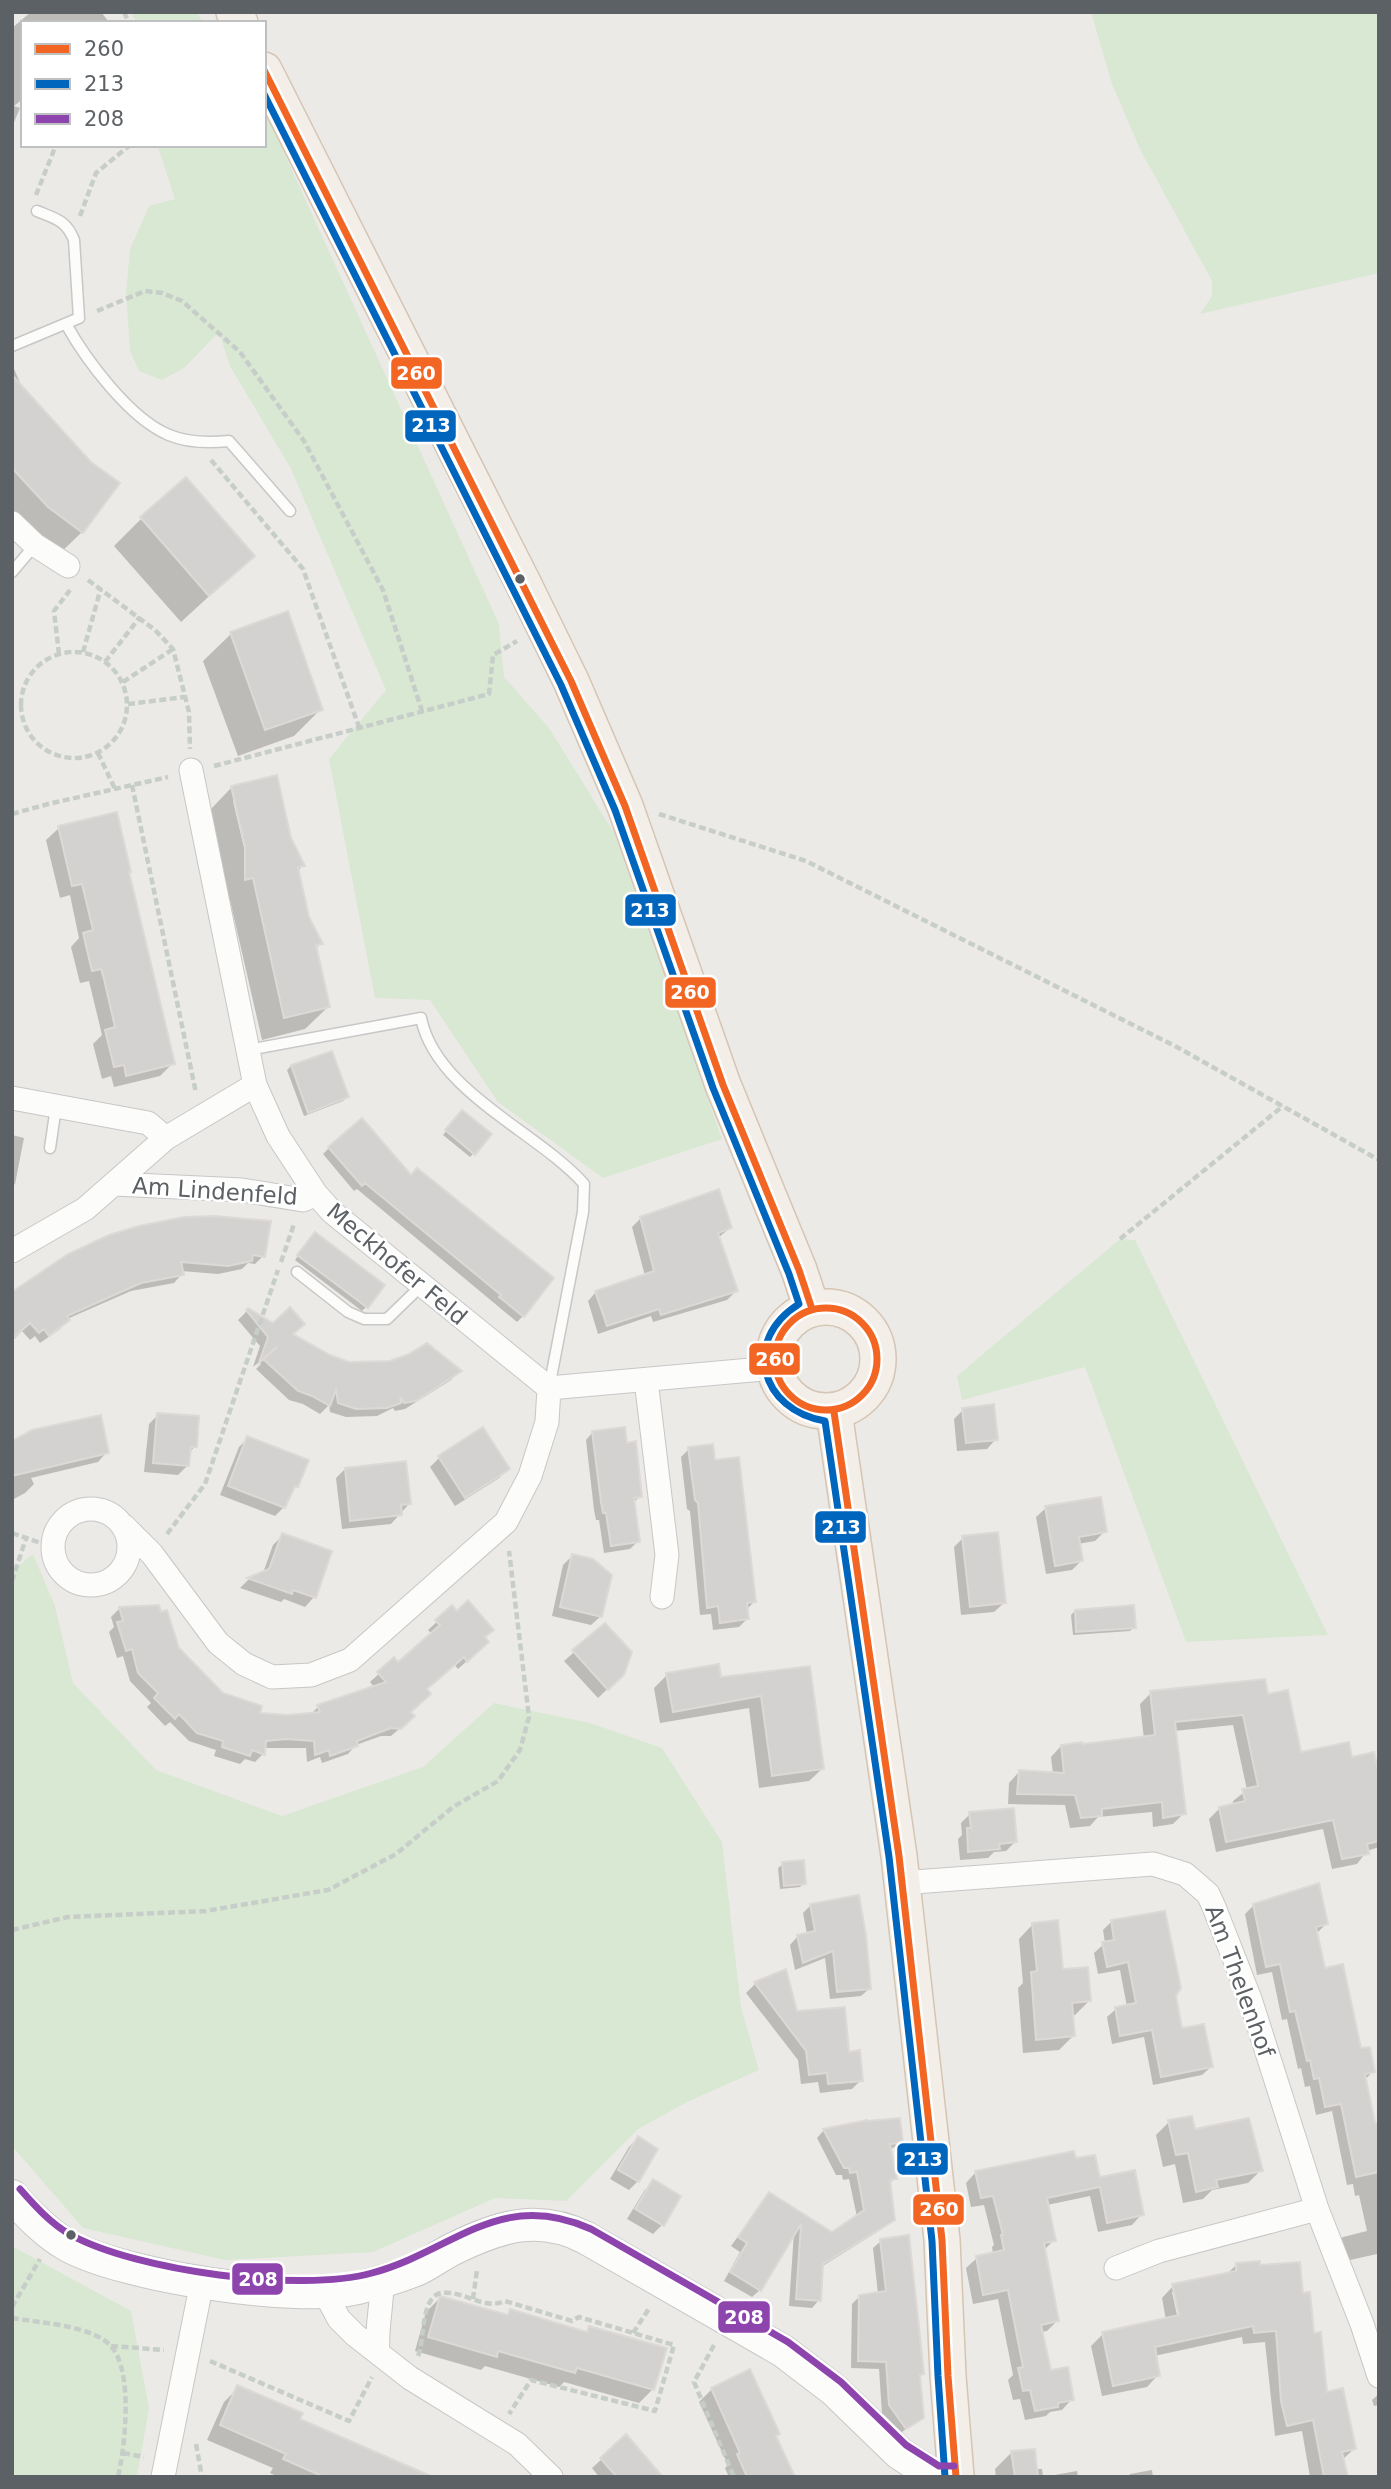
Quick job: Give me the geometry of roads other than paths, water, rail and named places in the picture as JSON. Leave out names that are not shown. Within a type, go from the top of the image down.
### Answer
[{"type":"main road","points":[[266,75],[545,626],[625,806],[723,1085],[799,1270],[812,1309]]},
{"type":"main road","points":[[830,1307],[847,1312],[862,1322],[873,1337],[877,1354],[876,1372],[868,1389],[856,1402],[834,1412],[806,1407],[791,1398],[780,1384],[774,1368],[774,1353],[782,1332],[798,1315],[812,1309],[830,1307]]},
{"type":"main road","points":[[834,1412],[901,1883],[942,2240],[956,2476]]},
{"type":"street","points":[[12,523],[35,545],[74,571]]},
{"type":"street","name":"Meckhofer Feld","points":[[191,770],[255,1085],[309,1197],[332,1212],[549,1388]]},
{"type":"street","name":"Am Lindenfeld","points":[[12,1251],[85,1209],[166,1138],[255,1085]]},
{"type":"street","points":[[12,1098],[149,1123],[166,1138]]},
{"type":"street","name":"Am Lindenfeld","points":[[114,1184],[242,1190],[309,1197]]},
{"type":"street","points":[[124,1526],[130,1551],[126,1564],[107,1582],[81,1584],[69,1579],[60,1570],[52,1547],[54,1534],[60,1523],[80,1509],[105,1510],[116,1516],[152,1554],[218,1643],[244,1664],[272,1677],[311,1675],[350,1660],[506,1522],[530,1476],[547,1422],[549,1388],[774,1368]]},
{"type":"street","points":[[646,1380],[667,1555],[662,1597]]},
{"type":"street","name":"Am Thelenhof","points":[[901,1883],[1153,1864],[1185,1874],[1208,1894],[1250,1999],[1317,2209],[1362,2324],[1379,2376]]},
{"type":"street","points":[[12,2196],[29,2216],[54,2236],[81,2252],[129,2267],[202,2282],[325,2293],[382,2282],[419,2268],[454,2248],[496,2231],[526,2224],[559,2226],[586,2238],[783,2351],[834,2390],[899,2453],[936,2477],[956,2476]]},
{"type":"street","points":[[1116,2268],[1158,2251],[1317,2209]]},
{"type":"street","points":[[163,2477],[202,2282]]},
{"type":"street","points":[[380,2355],[377,2335],[382,2308],[382,2282]]},
{"type":"street","points":[[325,2293],[339,2319],[380,2355],[410,2378],[517,2444],[551,2477]]},
{"type":"lane","points":[[12,346],[79,318],[74,240],[69,228],[61,221],[37,211]]},
{"type":"lane","points":[[66,324],[81,351],[114,392],[143,417],[169,435],[206,444],[229,440],[290,511]]},
{"type":"lane","points":[[12,572],[35,545]]},
{"type":"lane","points":[[248,1050],[421,1018],[425,1036],[444,1066],[502,1119],[570,1169],[584,1184],[583,1212],[549,1388]]},
{"type":"lane","points":[[50,1148],[56,1107]]},
{"type":"lane","points":[[297,1272],[348,1312],[363,1319],[387,1319],[421,1286]]}]
